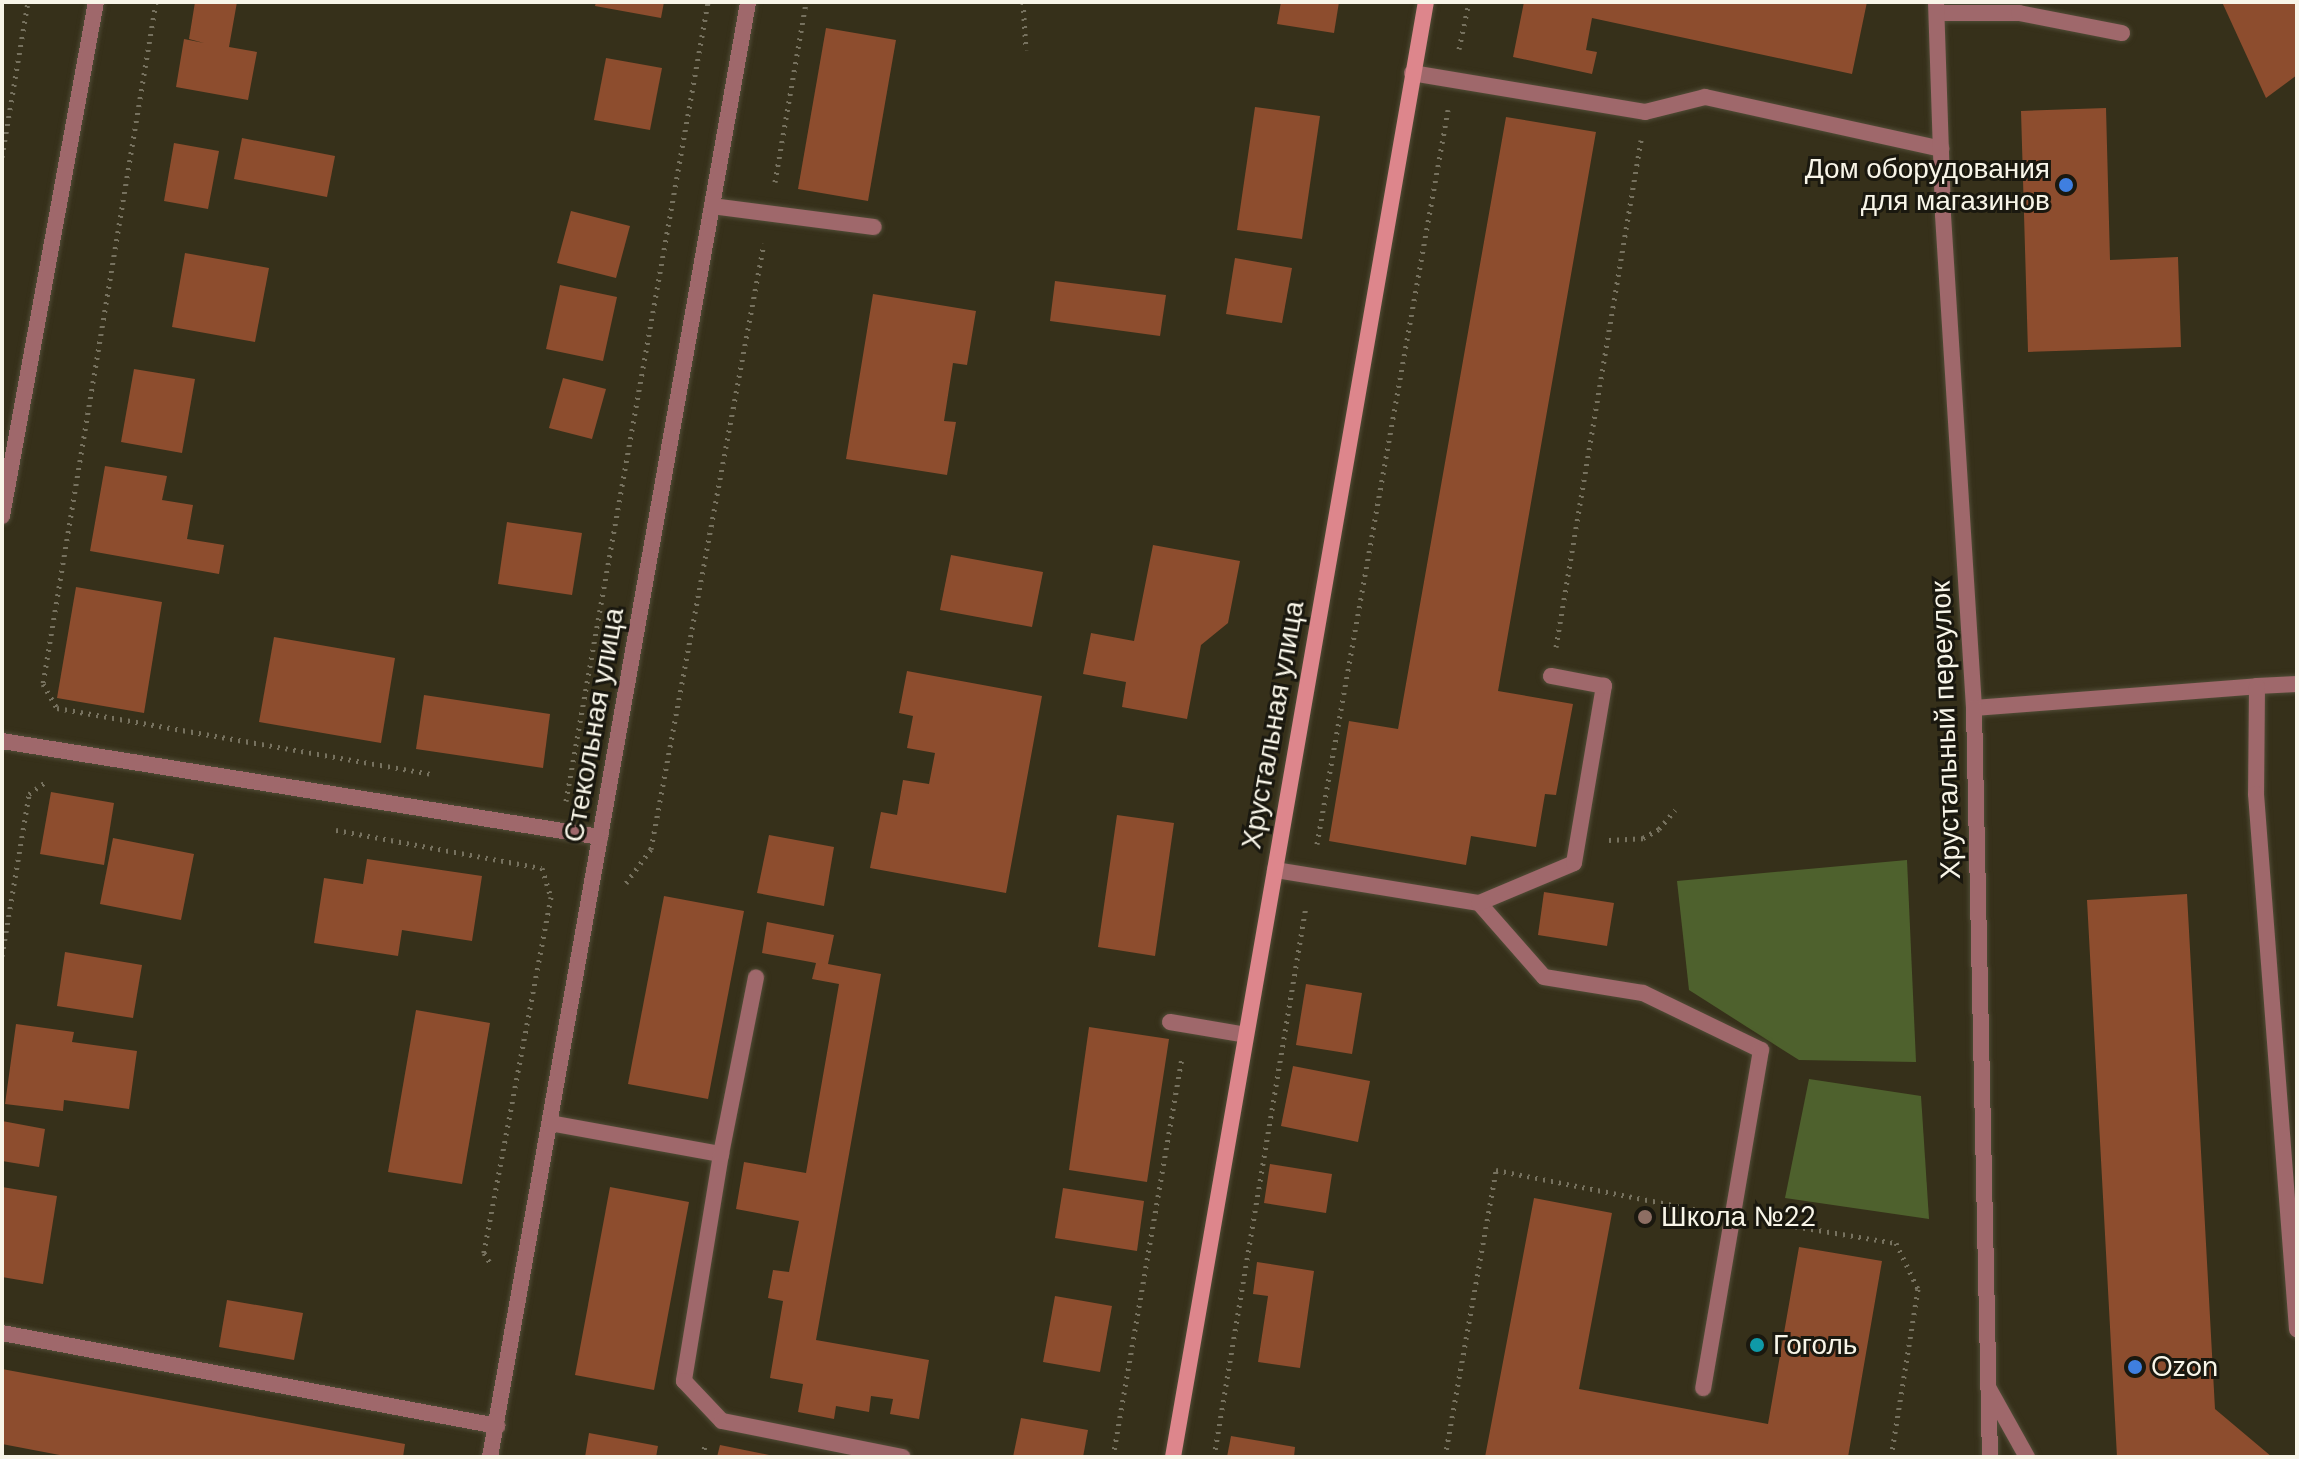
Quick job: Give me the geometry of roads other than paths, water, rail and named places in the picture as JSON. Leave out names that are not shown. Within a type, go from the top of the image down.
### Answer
[{"type":"street","points":[[2,516],[96,2]]},
{"type":"street","name":"Стекольная улица","points":[[490,1457],[748,2]]},
{"type":"street","name":"Хрустальная улица","points":[[1173,1457],[1426,2]]},
{"type":"street","points":[[1937,7],[2019,13],[2122,33]]},
{"type":"street","name":"Хрустальный переулок","points":[[1937,7],[1941,149],[1974,708],[1990,1457]]},
{"type":"street","points":[[1412,73],[1645,112],[1705,97],[1941,149]]},
{"type":"street","points":[[712,206],[874,227]]},
{"type":"street","points":[[1275,870],[1479,903],[1574,863],[1604,686],[1551,676]]},
{"type":"street","points":[[1974,708],[2297,684]]},
{"type":"street","points":[[2257,686],[2256,794],[2297,1329]]},
{"type":"street","points":[[2,741],[600,837]]},
{"type":"street","points":[[1479,903],[1544,977],[1643,993],[1761,1050],[1703,1388]]},
{"type":"street","points":[[756,977],[721,1154],[684,1381],[722,1421],[902,1457]]},
{"type":"street","points":[[1170,1022],[1246,1035]]},
{"type":"street","points":[[550,1123],[721,1154]]},
{"type":"street","points":[[2,1333],[497,1426]]},
{"type":"street","points":[[1989,1389],[2027,1457]]},
{"type":"place","name":"Дом оборудования для магазинов","points":[[2066,185]]},
{"type":"place","name":"Школа №22","points":[[1645,1217]]},
{"type":"place","name":"Гоголь","points":[[1757,1345]]},
{"type":"place","name":"Ozon","points":[[2135,1367]]}]
